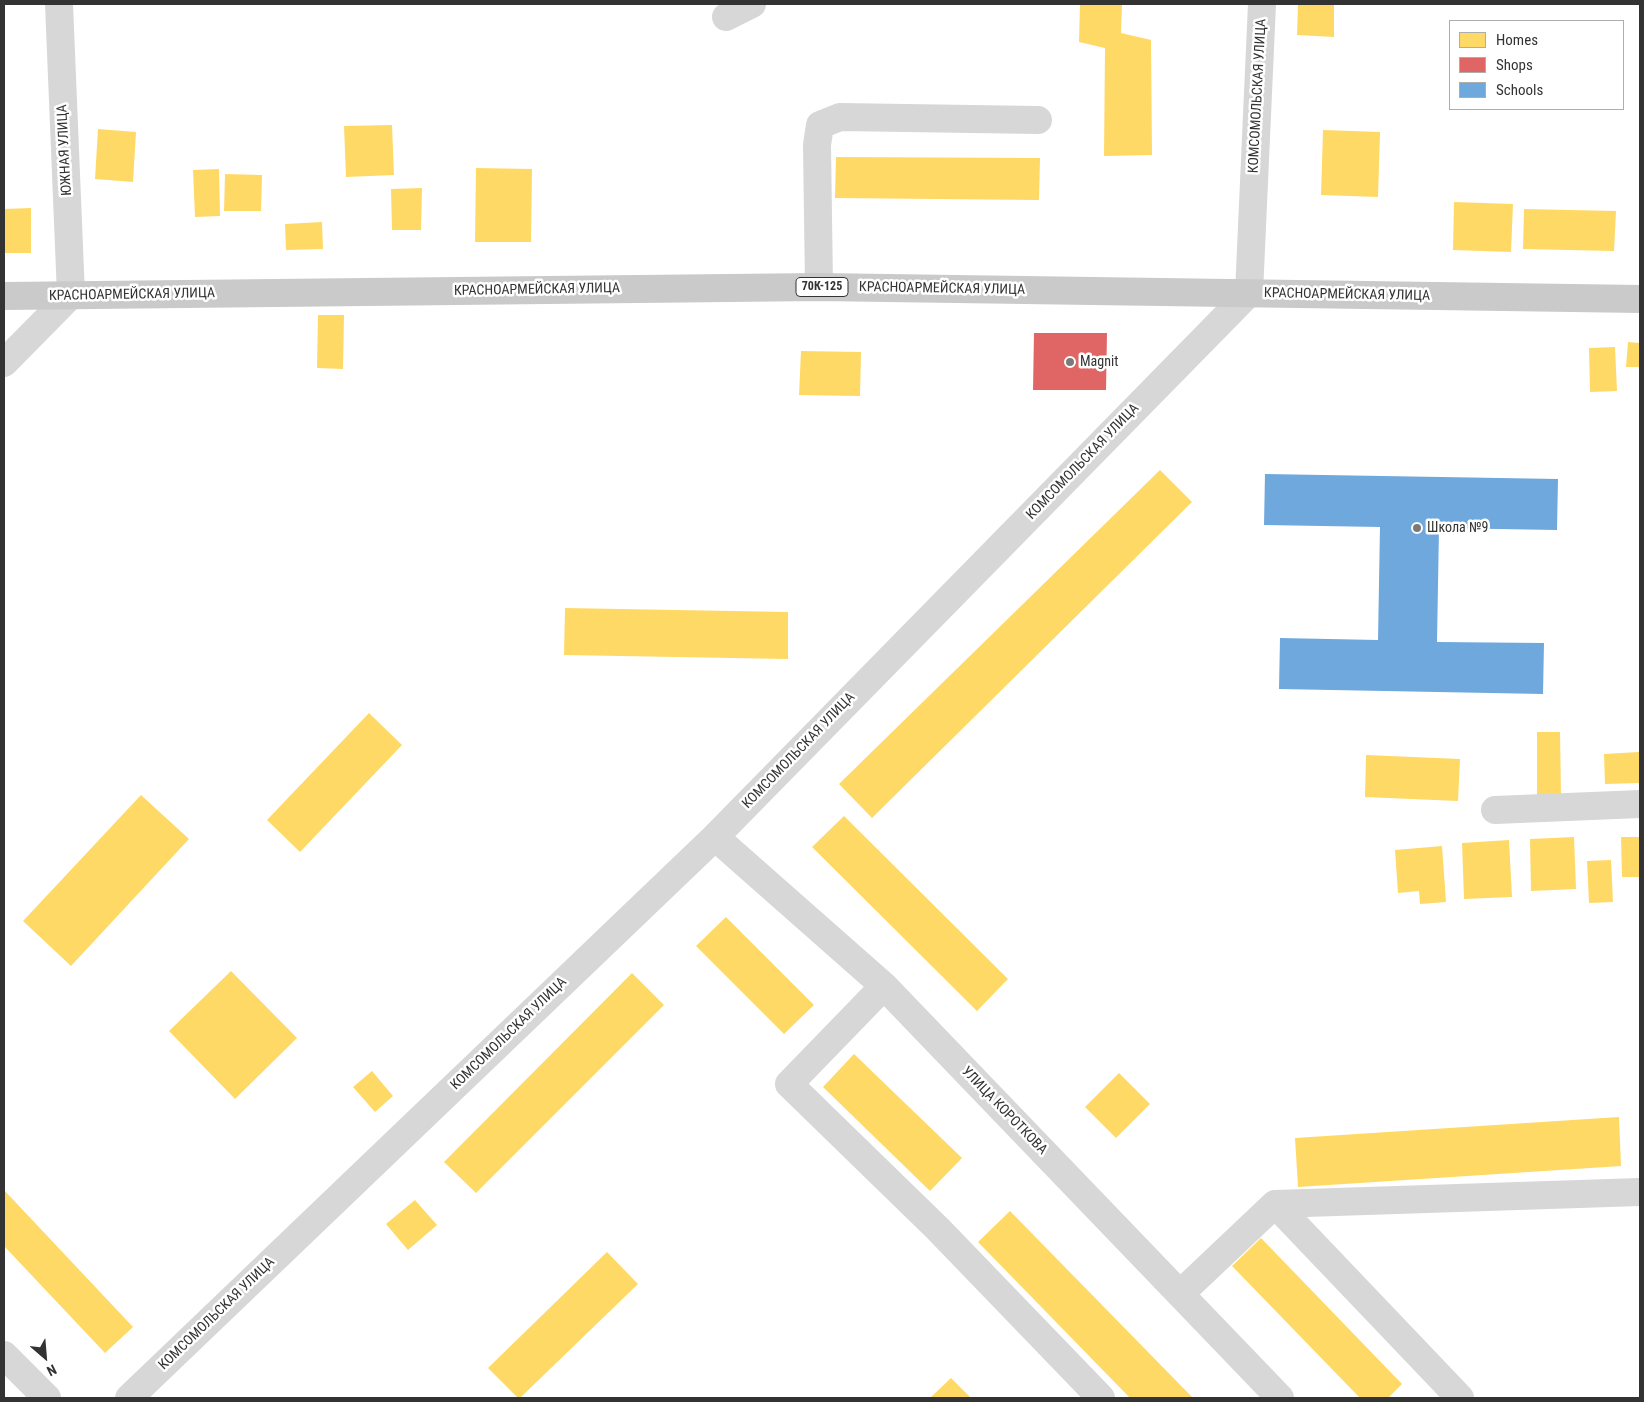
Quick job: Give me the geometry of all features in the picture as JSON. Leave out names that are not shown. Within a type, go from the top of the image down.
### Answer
[{"type":"main road","name":"КРАСНОАРМЕЙСКАЯ УЛИЦА","points":[[4,296],[818,287],[1640,300]]},
{"type":"street","name":"ЮЖНАЯ УЛИЦА","points":[[58,4],[71,296]]},
{"type":"street","points":[[726,17],[752,4]]},
{"type":"street","name":"КОМСОМОЛЬСКАЯ УЛИЦА","points":[[129,1398],[715,838],[1249,294],[1262,4]]},
{"type":"street","points":[[818,287],[817,145],[820,125],[840,118],[1038,120]]},
{"type":"street","points":[[4,363],[71,296]]},
{"type":"street","points":[[1494,810],[1640,804]]},
{"type":"street","name":"УЛИЦА КОРОТКОВА","points":[[715,838],[884,986],[1280,1398]]},
{"type":"street","points":[[884,986],[789,1084],[938,1230],[1101,1398]]},
{"type":"street","points":[[1180,1294],[1275,1204],[1640,1192]]},
{"type":"street","points":[[1275,1204],[1449,1395]]},
{"type":"street","points":[[4,1355],[47,1398]]},
{"type":"building: Homes","points":[[1080,4],[1122,4],[1121,33],[1151,40],[1152,155],[1104,156],[1105,48],[1079,42]]},
{"type":"building: Homes","points":[[1298,4],[1334,4],[1334,37],[1297,35]]},
{"type":"building: Homes","points":[[392,125],[394,175],[346,177],[344,126]]},
{"type":"building: Homes","points":[[98,129],[136,132],[133,182],[95,179]]},
{"type":"building: Homes","points":[[1323,130],[1380,132],[1378,197],[1321,195]]},
{"type":"building: Homes","points":[[836,157],[1040,158],[1039,200],[835,198]]},
{"type":"building: Homes","points":[[476,168],[532,169],[531,242],[475,242]]},
{"type":"building: Homes","points":[[219,169],[220,216],[195,217],[193,170]]},
{"type":"building: Homes","points":[[225,174],[262,175],[261,211],[224,211]]},
{"type":"building: Homes","points":[[422,188],[421,230],[392,230],[391,189]]},
{"type":"building: Homes","points":[[1454,202],[1513,204],[1511,252],[1453,250]]},
{"type":"building: Homes","points":[[31,208],[31,253],[4,253],[4,209]]},
{"type":"building: Homes","points":[[1524,209],[1616,211],[1614,251],[1523,249]]},
{"type":"building: Homes","points":[[322,222],[323,249],[286,250],[285,224]]},
{"type":"building: Homes","points":[[318,315],[344,315],[343,369],[317,368]]},
{"type":"building: Homes","points":[[1628,342],[1640,343],[1640,367],[1626,367]]},
{"type":"building: Homes","points":[[1615,347],[1617,391],[1590,392],[1589,348]]},
{"type":"building: Homes","points":[[801,351],[861,352],[860,396],[799,395]]},
{"type":"building: Homes","points":[[1160,470],[1192,502],[872,818],[839,784]]},
{"type":"building: Homes","points":[[565,608],[788,612],[788,659],[564,655]]},
{"type":"building: Homes","points":[[369,713],[402,745],[300,852],[267,820]]},
{"type":"building: Homes","points":[[1537,732],[1560,732],[1561,796],[1537,796]]},
{"type":"building: Homes","points":[[1639,752],[1640,783],[1605,784],[1604,754]]},
{"type":"building: Homes","points":[[1366,755],[1460,759],[1458,801],[1365,797]]},
{"type":"building: Homes","points":[[141,795],[189,839],[71,966],[23,921]]},
{"type":"building: Homes","points":[[844,816],[1008,979],[977,1011],[812,847]]},
{"type":"building: Homes","points":[[1574,837],[1576,889],[1531,891],[1530,839]]},
{"type":"building: Homes","points":[[1621,837],[1640,837],[1640,877],[1622,877]]},
{"type":"building: Homes","points":[[1509,840],[1512,897],[1464,899],[1462,843]]},
{"type":"building: Homes","points":[[1442,846],[1446,902],[1420,904],[1419,891],[1398,893],[1395,850]]},
{"type":"building: Homes","points":[[1611,860],[1613,902],[1589,903],[1587,861]]},
{"type":"building: Homes","points":[[726,917],[814,1005],[784,1034],[696,946]]},
{"type":"building: Homes","points":[[231,971],[297,1038],[235,1099],[169,1031]]},
{"type":"building: Homes","points":[[632,973],[664,1005],[476,1193],[444,1162]]},
{"type":"building: Homes","points":[[854,1054],[962,1158],[930,1191],[823,1087]]},
{"type":"building: Homes","points":[[372,1071],[393,1096],[375,1112],[353,1087]]},
{"type":"building: Homes","points":[[1119,1073],[1150,1104],[1116,1138],[1085,1107]]},
{"type":"building: Homes","points":[[1619,1117],[1621,1166],[1298,1187],[1295,1138]]},
{"type":"building: Homes","points":[[4,1190],[133,1327],[105,1353],[4,1246]]},
{"type":"building: Homes","points":[[415,1200],[437,1225],[408,1250],[386,1224]]},
{"type":"building: Homes","points":[[1010,1211],[1193,1398],[1130,1398],[978,1242]]},
{"type":"building: Homes","points":[[1261,1238],[1402,1384],[1388,1398],[1360,1398],[1232,1266]]},
{"type":"building: Homes","points":[[607,1252],[638,1284],[518,1398],[488,1368]]},
{"type":"building: Homes","points":[[951,1378],[971,1398],[930,1398]]},
{"type":"building: Shops","name":"Magnit","points":[[1034,333],[1107,333],[1106,390],[1033,390]]},
{"type":"building: Schools","points":[[1265,474],[1558,479],[1557,530],[1439,528],[1437,642],[1544,643],[1543,694],[1279,689],[1280,638],[1378,640],[1380,527],[1264,525]]},
{"type":"place","name":"Magnit","points":[[1070,362]]},
{"type":"place","name":"Школа №9","points":[[1417,528]]}]
